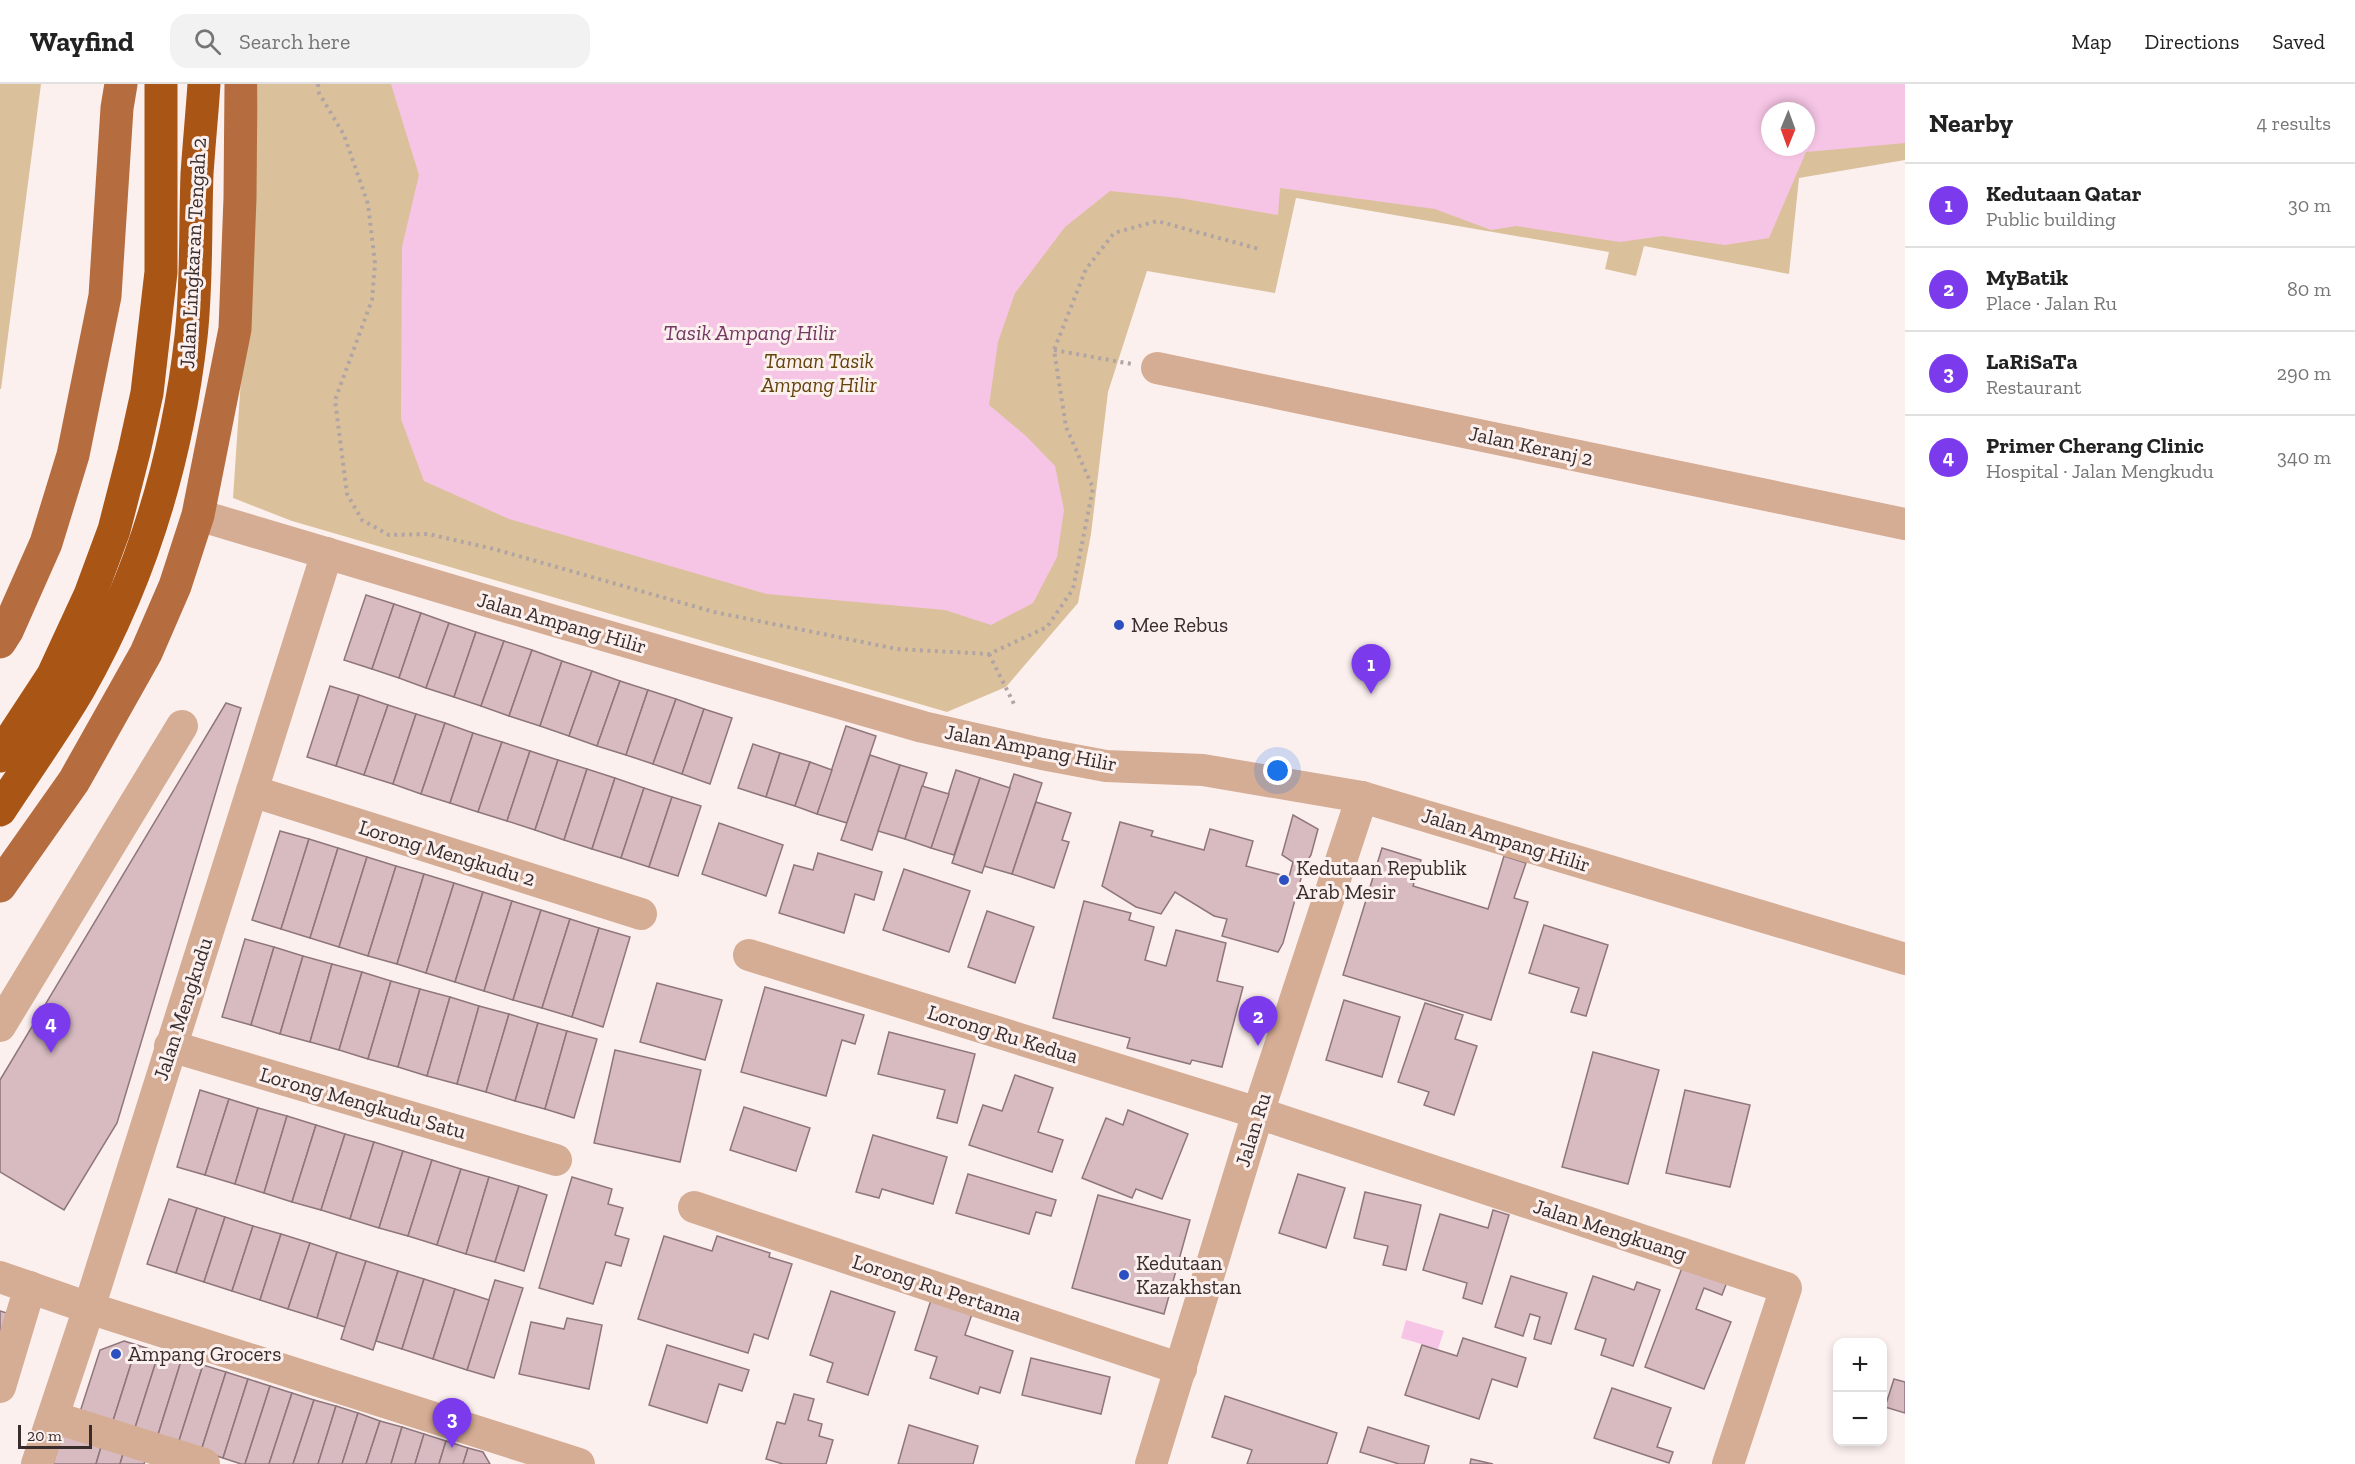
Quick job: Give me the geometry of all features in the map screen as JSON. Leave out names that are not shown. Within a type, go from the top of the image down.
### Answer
[{"type":"highway","name":"Jalan Lingkaran Tengah 2","points":[[0,756],[53,675],[90,595],[114,530],[134,452],[147,393],[161,273],[161,84]]},
{"type":"highway","name":"Jalan Lingkaran Tengah 2","points":[[0,810],[79,689],[120,610],[147,538],[170,457],[182,403],[196,276],[197,174],[204,84]]},
{"type":"main road","points":[[0,642],[46,543],[74,455],[105,296],[117,108],[121,84]]},
{"type":"main road","points":[[0,886],[74,781],[146,653],[175,586],[198,515],[235,329],[241,84]]},
{"type":"street","name":"Jalan Keranj 2","points":[[1157,368],[1905,524]]},
{"type":"street","name":"Jalan Ampang Hilir","points":[[198,515],[923,727],[1106,766],[1203,770],[1362,797],[1905,959]]},
{"type":"street","name":"Jalan Mengkudu","points":[[37,1464],[89,1308],[327,553]]},
{"type":"street","points":[[0,1026],[182,726]]},
{"type":"street","name":"Lorong Mengkudu 2","points":[[252,791],[641,914]]},
{"type":"street","name":"Jalan Ru","points":[[1150,1464],[1258,1113],[1362,797]]},
{"type":"street","name":"Lorong Ru Kedua","points":[[749,955],[1258,1113]]},
{"type":"street","name":"Lorong Mengkudu Satu","points":[[170,1046],[556,1160]]},
{"type":"street","name":"Jalan Mengkuang","points":[[1258,1113],[1786,1288],[1728,1464]]},
{"type":"street","name":"Lorong Ru Pertama","points":[[694,1207],[1181,1369]]},
{"type":"street","points":[[0,1276],[535,1457],[579,1464]]},
{"type":"street","points":[[0,1388],[30,1287]]},
{"type":"street","points":[[53,1417],[204,1464]]},
{"type":"path","points":[[318,84],[320,93],[344,135],[368,204],[375,263],[372,300],[335,400],[347,494],[362,520],[389,535],[428,534],[494,549],[714,612],[897,649],[988,654],[1047,627],[1073,589],[1093,488],[1066,427],[1054,350],[1086,269],[1114,233],[1157,221],[1259,249]]},
{"type":"path","points":[[1054,350],[1157,368]]},
{"type":"path","points":[[988,654],[1014,704]]},
{"type":"green space","points":[[0,84],[41,84],[1,389],[0,389]]},
{"type":"green space","name":"Tasik Ampang Hilir","points":[[258,84],[1905,84],[1905,160],[1799,178],[1789,274],[1644,246],[1636,276],[1605,269],[1609,252],[1296,198],[1275,293],[1147,271],[1108,392],[1091,534],[1078,603],[1006,687],[947,712],[292,521],[233,498],[253,199]]},
{"type":"water","name":"Tasik Ampang Hilir","points":[[391,84],[1905,84],[1905,143],[1815,151],[1815,102],[1761,102],[1761,156],[1804,156],[1769,238],[1725,245],[1662,236],[1620,242],[1516,226],[1491,230],[1435,209],[1280,188],[1278,215],[1179,198],[1110,191],[1065,227],[1015,293],[998,342],[989,405],[1026,436],[1055,466],[1064,510],[1057,557],[1033,603],[991,625],[945,610],[767,594],[509,519],[424,481],[401,419],[402,247],[419,175]]},
{"type":"water","points":[[1406,1320],[1444,1331],[1438,1349],[1401,1338]]},
{"type":"building","points":[[366,595],[394,604],[372,669],[344,660]]},
{"type":"building","points":[[394,604],[421,613],[399,678],[372,669]]},
{"type":"building","points":[[421,613],[449,623],[426,688],[399,678]]},
{"type":"building","points":[[449,623],[476,632],[454,697],[426,688]]},
{"type":"building","points":[[476,632],[504,641],[481,706],[454,697]]},
{"type":"building","points":[[504,641],[532,650],[509,716],[481,706]]},
{"type":"building","points":[[532,650],[562,661],[540,726],[509,716]]},
{"type":"building","points":[[562,661],[592,671],[569,736],[540,726]]},
{"type":"building","points":[[592,671],[620,681],[597,746],[569,736]]},
{"type":"building","points":[[620,681],[648,690],[626,755],[597,746]]},
{"type":"building","points":[[330,686],[359,695],[336,766],[307,757]]},
{"type":"building","points":[[648,690],[676,699],[653,764],[626,755]]},
{"type":"building","points":[[359,695],[388,705],[364,775],[336,766]]},
{"type":"building","points":[[676,699],[704,709],[682,774],[653,764]]},
{"type":"building","points":[[226,703],[241,708],[117,1123],[64,1210],[0,1172],[0,1080]]},
{"type":"building","points":[[388,705],[416,714],[393,784],[364,775]]},
{"type":"building","points":[[704,709],[732,718],[710,784],[682,774]]},
{"type":"building","points":[[416,714],[445,723],[421,794],[393,784]]},
{"type":"building","points":[[445,723],[473,733],[450,803],[421,794]]},
{"type":"building","points":[[846,726],[876,736],[847,823],[817,814]]},
{"type":"building","points":[[473,733],[502,742],[478,812],[450,803]]},
{"type":"building","points":[[502,742],[530,751],[507,821],[478,812]]},
{"type":"building","points":[[753,744],[780,753],[766,797],[738,788]]},
{"type":"building","points":[[530,751],[558,760],[535,830],[507,821]]},
{"type":"building","points":[[780,753],[810,762],[795,806],[766,797]]},
{"type":"building","points":[[870,755],[900,765],[872,850],[841,840]]},
{"type":"building","points":[[558,760],[587,769],[564,840],[535,830]]},
{"type":"building","points":[[810,762],[832,770],[817,814],[795,806]]},
{"type":"building","points":[[900,765],[927,773],[905,839],[878,831]]},
{"type":"building","points":[[587,769],[615,778],[592,849],[564,840]]},
{"type":"building","points":[[956,770],[980,778],[954,855],[931,848]]},
{"type":"building","points":[[1014,774],[1042,783],[1012,874],[984,866]]},
{"type":"building","points":[[615,778],[644,788],[621,858],[592,849]]},
{"type":"building","points":[[980,778],[1010,788],[982,873],[952,863]]},
{"type":"building","points":[[922,786],[949,794],[931,848],[905,839]]},
{"type":"building","points":[[644,788],[672,797],[649,867],[621,858]]},
{"type":"building","points":[[672,797],[701,806],[678,876],[649,867]]},
{"type":"building","points":[[1036,802],[1071,813],[1062,840],[1069,842],[1054,888],[1012,874]]},
{"type":"building","points":[[1293,815],[1318,829],[1311,855],[1305,864],[1283,943],[1278,952],[1222,936],[1227,919],[1214,916],[1175,892],[1161,914],[1136,907],[1102,886],[1120,822],[1153,831],[1151,836],[1204,850],[1210,829],[1253,841],[1246,866],[1289,877],[1293,862],[1282,855]]},
{"type":"building","points":[[719,823],[783,845],[766,896],[702,874]]},
{"type":"building","points":[[280,831],[309,839],[281,929],[252,920]]},
{"type":"building","points":[[309,839],[338,848],[310,938],[281,929]]},
{"type":"building","points":[[338,848],[367,857],[339,947],[310,938]]},
{"type":"building","points":[[1382,848],[1421,860],[1413,886],[1488,909],[1504,856],[1526,863],[1514,898],[1528,902],[1491,1020],[1343,975]]},
{"type":"building","points":[[818,853],[882,872],[874,900],[855,894],[844,933],[779,913],[794,865],[813,870]]},
{"type":"building","points":[[367,857],[396,866],[368,956],[339,947]]},
{"type":"building","points":[[396,866],[424,874],[397,964],[368,956]]},
{"type":"building","points":[[904,869],[970,891],[949,952],[883,930]]},
{"type":"building","points":[[424,874],[454,883],[426,973],[397,964]]},
{"type":"building","points":[[454,883],[483,892],[455,982],[426,973]]},
{"type":"building","points":[[483,892],[512,901],[484,991],[455,982]]},
{"type":"building","points":[[512,901],[541,910],[513,1000],[484,991]]},
{"type":"building","points":[[1084,901],[1131,913],[1129,920],[1154,927],[1145,960],[1166,966],[1176,930],[1226,943],[1217,981],[1243,987],[1222,1067],[1192,1060],[1190,1064],[1127,1048],[1130,1038],[1053,1018]]},
{"type":"building","points":[[541,910],[570,919],[542,1008],[513,1000]]},
{"type":"building","points":[[987,911],[1034,927],[1015,983],[968,967]]},
{"type":"building","points":[[570,919],[599,928],[572,1017],[542,1008]]},
{"type":"building","points":[[1544,925],[1608,945],[1586,1016],[1571,1012],[1579,988],[1529,973]]},
{"type":"building","points":[[599,928],[630,937],[603,1027],[572,1017]]},
{"type":"building","points":[[245,939],[274,947],[251,1025],[222,1017]]},
{"type":"building","points":[[274,947],[303,956],[280,1034],[251,1025]]},
{"type":"building","points":[[303,956],[332,964],[310,1042],[280,1034]]},
{"type":"building","points":[[332,964],[362,972],[339,1050],[310,1042]]},
{"type":"building","points":[[362,972],[391,981],[368,1059],[339,1050]]},
{"type":"building","points":[[391,981],[420,989],[398,1067],[368,1059]]},
{"type":"building","points":[[657,983],[722,1000],[705,1060],[640,1042]]},
{"type":"building","points":[[765,987],[864,1015],[855,1044],[842,1040],[826,1096],[741,1072]]},
{"type":"building","points":[[420,989],[450,997],[427,1076],[398,1067]]},
{"type":"building","points":[[450,997],[479,1006],[457,1084],[427,1076]]},
{"type":"building","points":[[1344,1000],[1400,1017],[1382,1077],[1326,1060]]},
{"type":"building","points":[[1425,1003],[1463,1015],[1455,1039],[1477,1046],[1454,1115],[1424,1105],[1429,1092],[1398,1082]]},
{"type":"building","points":[[479,1006],[509,1014],[486,1092],[457,1084]]},
{"type":"building","points":[[509,1014],[538,1023],[515,1101],[486,1092]]},
{"type":"building","points":[[538,1023],[567,1031],[545,1109],[515,1101]]},
{"type":"building","points":[[567,1031],[597,1039],[574,1118],[545,1109]]},
{"type":"building","points":[[889,1032],[975,1054],[957,1123],[937,1118],[945,1090],[878,1074]]},
{"type":"building","points":[[615,1050],[701,1070],[680,1162],[594,1143]]},
{"type":"building","points":[[1593,1052],[1659,1070],[1628,1184],[1562,1167]]},
{"type":"building","points":[[1015,1075],[1053,1088],[1038,1132],[1063,1140],[1052,1172],[969,1145],[983,1105],[1002,1111]]},
{"type":"building","points":[[200,1090],[229,1099],[205,1175],[177,1167]]},
{"type":"building","points":[[1685,1090],[1750,1105],[1730,1187],[1666,1173]]},
{"type":"building","points":[[229,1099],[258,1108],[235,1184],[205,1175]]},
{"type":"building","points":[[744,1107],[810,1128],[796,1171],[730,1150]]},
{"type":"building","points":[[258,1108],[287,1116],[264,1193],[235,1184]]},
{"type":"building","points":[[1128,1110],[1188,1134],[1162,1199],[1136,1189],[1132,1198],[1082,1178],[1106,1118],[1123,1125]]},
{"type":"building","points":[[287,1116],[316,1125],[292,1202],[264,1193]]},
{"type":"building","points":[[316,1125],[345,1134],[321,1210],[292,1202]]},
{"type":"building","points":[[345,1134],[374,1142],[350,1219],[321,1210]]},
{"type":"building","points":[[873,1135],[947,1157],[933,1204],[882,1189],[879,1198],[856,1192]]},
{"type":"building","points":[[374,1142],[403,1151],[379,1228],[350,1219]]},
{"type":"building","points":[[403,1151],[432,1160],[408,1236],[379,1228]]},
{"type":"building","points":[[432,1160],[461,1169],[437,1245],[408,1236]]},
{"type":"building","points":[[461,1169],[489,1177],[466,1254],[437,1245]]},
{"type":"building","points":[[968,1174],[1056,1200],[1051,1216],[1036,1212],[1029,1234],[956,1213]]},
{"type":"building","points":[[1298,1174],[1345,1188],[1326,1248],[1279,1233]]},
{"type":"building","points":[[489,1177],[519,1186],[495,1262],[466,1254]]},
{"type":"building","points":[[572,1177],[612,1189],[608,1204],[623,1208],[615,1235],[629,1239],[621,1266],[606,1262],[593,1304],[539,1288]]},
{"type":"building","points":[[519,1186],[547,1195],[524,1271],[495,1262]]},
{"type":"building","points":[[1365,1192],[1421,1205],[1406,1270],[1383,1265],[1388,1246],[1354,1238]]},
{"type":"building","points":[[1098,1195],[1190,1220],[1164,1314],[1072,1288]]},
{"type":"building","points":[[169,1199],[197,1208],[176,1273],[147,1264]]},
{"type":"building","points":[[197,1208],[225,1217],[204,1282],[176,1273]]},
{"type":"building","points":[[1493,1210],[1509,1215],[1482,1304],[1463,1298],[1467,1283],[1423,1270],[1440,1214],[1488,1228]]},
{"type":"building","points":[[225,1217],[253,1226],[232,1291],[204,1282]]},
{"type":"building","points":[[253,1226],[281,1234],[260,1300],[232,1291]]},
{"type":"building","points":[[281,1234],[310,1243],[288,1309],[260,1300]]},
{"type":"building","points":[[664,1236],[712,1251],[717,1236],[770,1253],[769,1257],[792,1264],[768,1339],[754,1334],[748,1353],[638,1319]]},
{"type":"building","points":[[310,1243],[337,1252],[317,1318],[288,1309]]},
{"type":"building","points":[[337,1252],[366,1261],[345,1327],[317,1318]]},
{"type":"building","points":[[366,1261],[398,1271],[373,1350],[341,1339]]},
{"type":"building","points":[[1683,1265],[1727,1282],[1722,1295],[1704,1288],[1696,1309],[1731,1322],[1704,1389],[1645,1367]]},
{"type":"building","points":[[398,1271],[424,1279],[402,1349],[376,1341]]},
{"type":"building","points":[[1511,1276],[1567,1293],[1551,1344],[1534,1339],[1540,1317],[1530,1314],[1523,1336],[1495,1327]]},
{"type":"building","points":[[1593,1276],[1634,1290],[1637,1282],[1660,1290],[1633,1366],[1601,1355],[1606,1339],[1575,1329]]},
{"type":"building","points":[[424,1279],[455,1289],[433,1359],[402,1349]]},
{"type":"building","points":[[495,1280],[523,1288],[494,1378],[467,1370]]},
{"type":"building","points":[[455,1289],[489,1300],[467,1370],[433,1359]]},
{"type":"building","points":[[831,1291],[895,1312],[868,1395],[827,1382],[833,1363],[810,1355]]},
{"type":"building","points":[[931,1300],[972,1314],[965,1335],[1013,1351],[1000,1393],[980,1387],[978,1394],[930,1378],[937,1357],[915,1350]]},
{"type":"building","points":[[0,1311],[10,1314],[0,1347]]},
{"type":"building","points":[[567,1318],[602,1325],[589,1389],[519,1374],[531,1322],[564,1329]]},
{"type":"building","points":[[1463,1338],[1526,1358],[1517,1387],[1492,1379],[1479,1419],[1405,1395],[1422,1345],[1457,1356]]},
{"type":"building","points":[[124,1341],[137,1345],[112,1424],[79,1415],[100,1350]]},
{"type":"building","points":[[137,1345],[159,1352],[134,1431],[112,1424]]},
{"type":"building","points":[[667,1345],[749,1370],[742,1391],[719,1384],[707,1423],[649,1405]]},
{"type":"building","points":[[159,1352],[182,1358],[157,1438],[134,1431]]},
{"type":"building","points":[[182,1358],[203,1365],[178,1444],[157,1438]]},
{"type":"building","points":[[1031,1358],[1110,1377],[1101,1414],[1022,1395]]},
{"type":"building","points":[[203,1365],[226,1372],[201,1451],[178,1444]]},
{"type":"building","points":[[226,1372],[248,1379],[223,1458],[201,1451]]},
{"type":"building","points":[[248,1379],[270,1386],[245,1464],[241,1464],[223,1458]]},
{"type":"building","points":[[1894,1379],[1905,1382],[1905,1413],[1887,1408]]},
{"type":"building","points":[[270,1386],[292,1393],[269,1464],[245,1464]]},
{"type":"building","points":[[1612,1388],[1671,1408],[1657,1447],[1673,1452],[1669,1463],[1594,1438]]},
{"type":"building","points":[[292,1393],[314,1400],[293,1464],[269,1464]]},
{"type":"building","points":[[794,1394],[814,1399],[808,1420],[822,1424],[819,1436],[833,1440],[826,1464],[783,1464],[766,1459],[777,1422],[785,1424]]},
{"type":"building","points":[[1225,1396],[1337,1433],[1327,1464],[1247,1464],[1252,1450],[1212,1437]]},
{"type":"building","points":[[314,1400],[336,1406],[318,1464],[293,1464]]},
{"type":"building","points":[[336,1406],[358,1413],[342,1464],[318,1464]]},
{"type":"building","points":[[358,1413],[380,1421],[366,1464],[342,1464]]},
{"type":"building","points":[[380,1421],[402,1427],[391,1464],[366,1464]]},
{"type":"building","points":[[65,1424],[104,1437],[96,1464],[53,1464]]},
{"type":"building","points":[[909,1425],[978,1446],[973,1464],[898,1464]]},
{"type":"building","points":[[402,1427],[424,1434],[415,1464],[391,1464]]},
{"type":"building","points":[[1368,1427],[1429,1446],[1424,1464],[1399,1464],[1360,1452]]},
{"type":"building","points":[[424,1434],[446,1441],[439,1464],[415,1464]]},
{"type":"building","points":[[104,1437],[126,1444],[120,1464],[96,1464]]},
{"type":"building","points":[[446,1441],[468,1448],[463,1464],[439,1464]]},
{"type":"building","points":[[126,1444],[149,1451],[144,1464],[120,1464]]},
{"type":"building","points":[[468,1448],[483,1452],[490,1464],[463,1464]]},
{"type":"building","points":[[1471,1459],[1493,1464],[1470,1464]]},
{"type":"place","name":"Mee Rebus","points":[[1119,625]]},
{"type":"place","name":"Kedutaan Qatar","points":[[1371,694]]},
{"type":"place","name":"Kedutaan Republik Arab Mesir","points":[[1284,880]]},
{"type":"place","name":"MyBatik","points":[[1258,1046]]},
{"type":"place","name":"Primer Cherang Clinic","points":[[51,1053]]},
{"type":"place","name":"Kedutaan Kazakhstan","points":[[1124,1275]]},
{"type":"place","name":"Ampang Grocers","points":[[116,1354]]},
{"type":"place","name":"LaRiSaTa","points":[[452,1448]]},
{"type":"park label","name":"Taman Tasik Ampang Hilir","points":[[819,373]]}]
